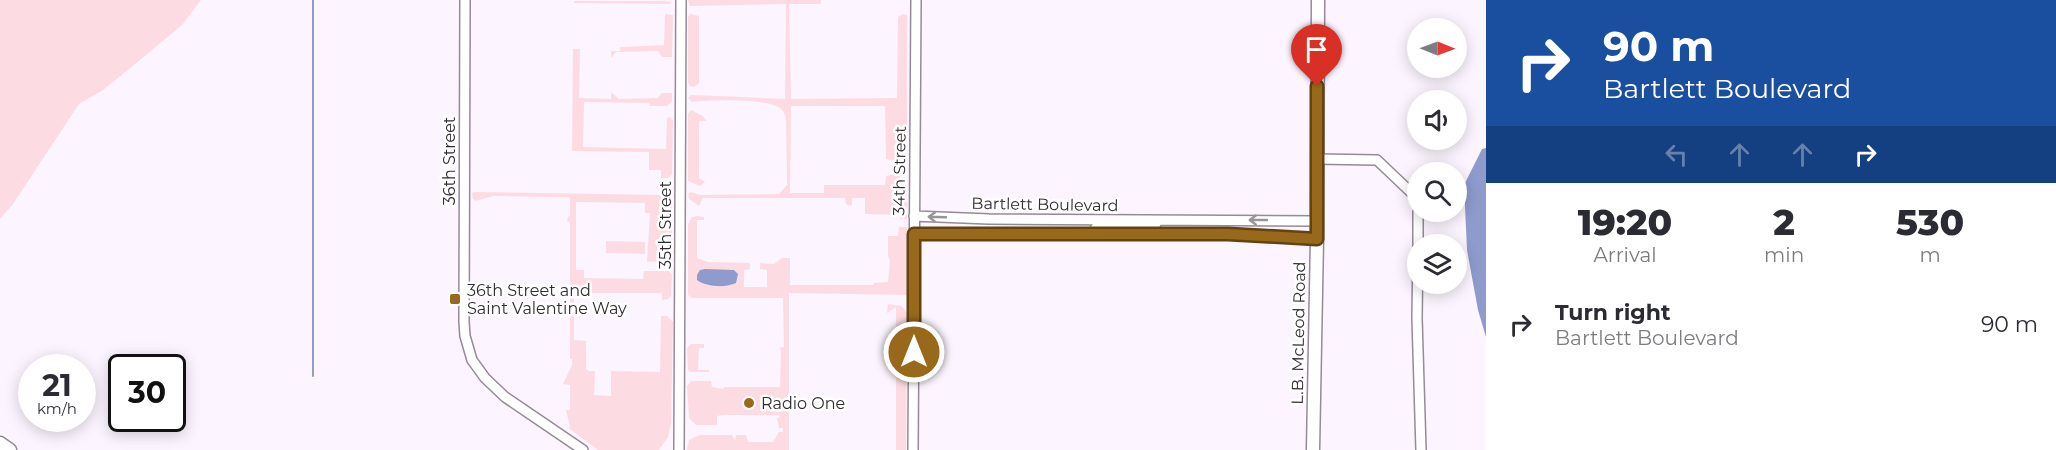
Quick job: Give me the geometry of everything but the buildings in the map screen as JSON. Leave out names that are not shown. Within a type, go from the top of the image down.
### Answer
[{"type":"street","name":"36th Street","points":[[465,0],[464,322],[468,349],[476,368],[505,396],[583,450]]},
{"type":"street","name":"35th Street","points":[[679,446],[681,0]]},
{"type":"street","name":"34th Street","points":[[913,450],[916,0]]},
{"type":"street","name":"L.B. McLeod Road","points":[[1313,450],[1318,0]]},
{"type":"street","points":[[1317,159],[1377,160],[1407,189]]},
{"type":"street","name":"Bartlett Boulevard","points":[[914,216],[989,219],[1317,221]]},
{"type":"street","name":"Bartlett Boulevard","points":[[1092,234],[1097,226],[1145,226],[1176,219]]},
{"type":"street","name":"Bartlett Boulevard","points":[[914,234],[1228,234],[1317,239]]},
{"type":"street","points":[[1417,294],[1421,450]]},
{"type":"street","points":[[671,450],[679,446]]},
{"type":"shaded area","points":[[0,0],[201,0],[182,25],[103,90],[79,104],[13,204],[0,219]]},
{"type":"shaded area","points":[[688,0],[821,0],[821,4],[789,4],[791,99],[897,98],[898,17],[903,14],[907,15],[907,147],[904,154],[894,161],[886,159],[885,106],[791,106],[790,193],[824,193],[824,185],[885,185],[886,176],[894,174],[900,177],[906,188],[907,219],[900,219],[900,215],[865,214],[865,198],[852,198],[850,206],[846,204],[845,198],[703,198],[699,206],[689,199],[688,194],[691,192],[700,195],[779,194],[787,185],[787,177],[786,120],[780,108],[751,101],[692,102],[688,98],[691,95],[785,99],[786,4],[690,6]]},
{"type":"shaded area","points":[[574,1],[672,2],[670,4],[574,3]]},
{"type":"shaded area","points":[[665,14],[673,15],[672,57],[662,57],[658,51],[616,52],[611,58],[611,51],[620,51],[620,47],[664,45]]},
{"type":"shaded area","points":[[690,14],[699,16],[699,83],[694,87],[689,86],[688,82],[688,17]]},
{"type":"shaded area","points":[[573,49],[580,49],[579,98],[611,99],[611,92],[619,99],[658,98],[662,93],[672,93],[672,102],[667,106],[650,106],[649,103],[584,102],[583,147],[666,149],[667,118],[670,117],[673,120],[672,174],[668,178],[661,178],[661,170],[649,170],[649,152],[572,151]]},
{"type":"shaded area","points":[[691,110],[703,116],[706,121],[699,121],[699,178],[705,182],[700,186],[688,181],[688,114]]},
{"type":"shaded area","points":[[662,188],[669,190],[672,194],[672,257],[667,261],[647,262],[650,213],[645,213],[645,203],[576,202],[576,270],[584,270],[584,278],[643,279],[644,271],[669,271],[672,275],[671,296],[668,299],[662,300],[662,293],[574,293],[574,340],[586,341],[586,369],[595,371],[594,395],[611,396],[611,371],[660,372],[661,316],[667,316],[673,322],[671,424],[668,437],[659,450],[598,450],[563,424],[570,427],[566,410],[570,410],[570,385],[563,384],[572,365],[572,359],[570,359],[570,222],[567,221],[570,216],[570,197],[493,196],[476,201],[472,193],[662,195]]},
{"type":"shaded area","points":[[692,217],[704,217],[704,220],[697,220],[697,258],[708,262],[750,263],[750,269],[744,270],[744,287],[767,287],[767,270],[760,269],[760,263],[774,264],[782,258],[790,258],[790,285],[873,285],[888,282],[890,261],[888,236],[898,236],[899,227],[907,227],[908,295],[789,293],[789,450],[687,450],[689,440],[699,435],[732,435],[735,440],[736,435],[746,435],[748,442],[773,442],[779,432],[783,432],[783,428],[779,428],[777,418],[780,418],[779,415],[723,415],[717,416],[717,425],[696,425],[689,418],[687,386],[691,381],[711,381],[712,387],[723,389],[724,387],[780,387],[781,350],[779,348],[784,347],[783,298],[692,298],[688,295],[688,224]]},
{"type":"shaded area","points":[[606,241],[645,242],[645,254],[606,253]]},
{"type":"shaded area","points":[[888,304],[902,306],[907,313],[906,450],[896,450],[896,307],[887,313]]},
{"type":"shaded area","points":[[691,344],[704,344],[704,348],[699,348],[698,370],[709,370],[709,372],[690,372],[688,370],[687,348]]},
{"type":"water","points":[[1486,148],[1486,337],[1478,310],[1467,250],[1466,222],[1467,179],[1482,149]]},
{"type":"water","points":[[700,270],[734,270],[738,274],[736,283],[727,286],[705,284],[697,280],[697,275]]},
{"type":"waterway","points":[[313,0],[313,376]]},
{"type":"place","name":"36th Street and Saint Valentine Way","points":[[455,299]]},
{"type":"place","name":"Radio One","points":[[749,403]]},
{"type":"route","points":[[914,352],[914,234],[1228,234],[1317,239],[1317,86]]}]
